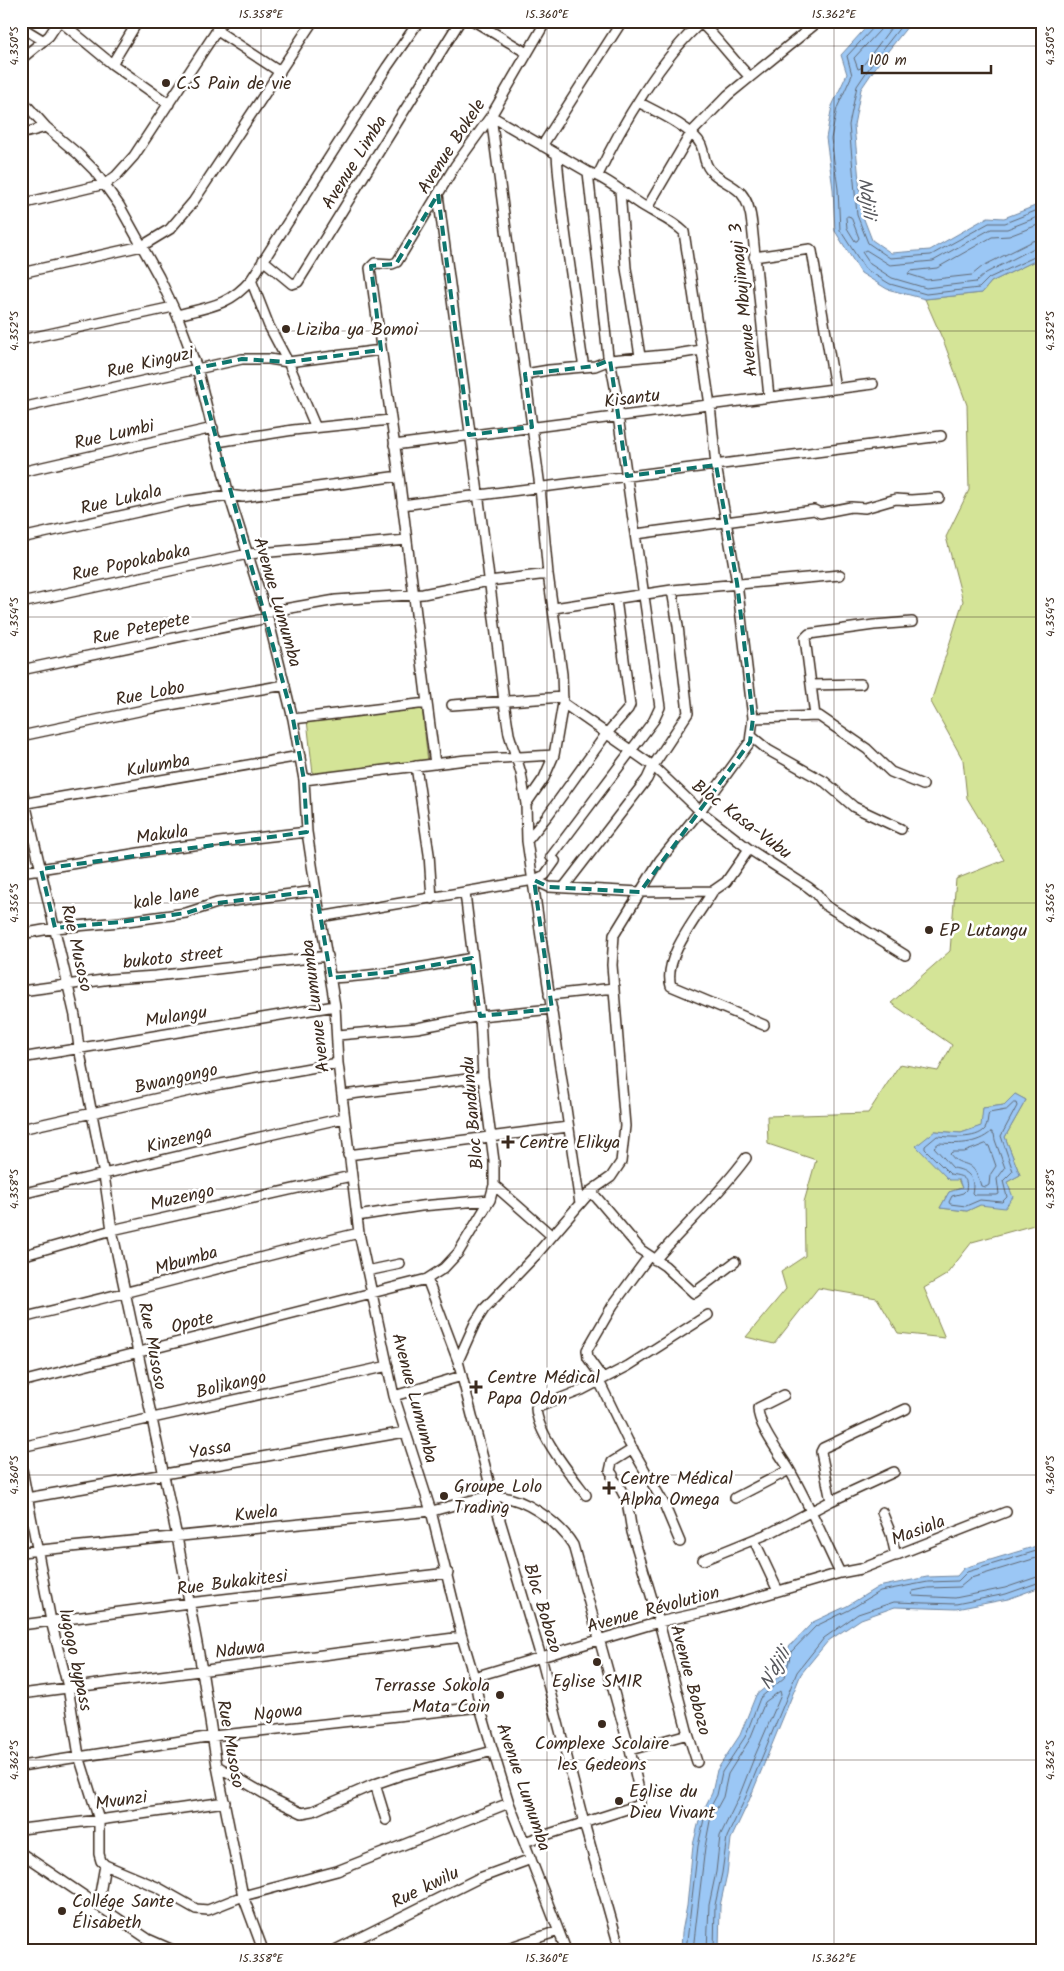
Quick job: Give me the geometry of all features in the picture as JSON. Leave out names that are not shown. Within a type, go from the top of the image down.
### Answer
[{"type":"street","points":[[21,59],[44,41],[60,21],[112,64],[169,104]]},
{"type":"street","points":[[112,64],[138,21]]},
{"type":"street","points":[[21,204],[105,184],[116,176],[134,156],[223,21]]},
{"type":"street","points":[[21,274],[142,246],[163,234],[183,215],[313,21]]},
{"type":"street","name":"Avenue Limba","points":[[21,340],[225,302],[242,291],[264,260],[387,67],[419,21]]},
{"type":"street","name":"Avenue Limba","points":[[264,260],[292,284],[298,282],[460,21]]},
{"type":"street","points":[[474,21],[527,53]]},
{"type":"street","name":"Avenue Bokele","points":[[381,350],[370,268],[375,263],[392,264],[397,262],[469,145],[491,116],[546,21]]},
{"type":"street","points":[[542,146],[622,21]]},
{"type":"street","points":[[647,208],[691,133],[728,95],[819,21]]},
{"type":"street","points":[[598,175],[638,102],[681,40],[702,22],[719,40],[734,61],[750,77]]},
{"type":"street","points":[[21,27],[44,41]]},
{"type":"street","points":[[216,30],[280,72]]},
{"type":"street","name":"Avenue Lumumba","points":[[21,99],[46,127],[78,154],[105,184],[128,219],[160,277],[197,368],[229,494],[268,615],[293,719],[304,780],[307,832],[335,1006],[338,1034],[338,1063],[359,1233],[394,1396],[431,1511],[480,1707],[493,1751],[524,1842],[566,1950]]},
{"type":"street","points":[[638,102],[691,133]]},
{"type":"street","points":[[458,1361],[475,1323],[484,1309],[591,1191],[611,1177],[621,1162],[625,1126],[612,965],[614,935],[660,860],[700,811],[750,742],[753,718],[737,583],[716,464],[710,404],[684,232],[598,175],[588,172],[491,116]]},
{"type":"street","points":[[491,116],[540,487],[548,574],[562,674],[563,700],[554,755],[544,778],[526,804]]},
{"type":"street","points":[[21,134],[46,127]]},
{"type":"street","name":"Avenue Mbujimayi 3","points":[[691,133],[700,144],[704,162],[709,169],[717,178],[735,188],[744,197],[750,212],[769,397]]},
{"type":"street","points":[[558,155],[564,235],[584,367]]},
{"type":"street","points":[[320,917],[465,893],[534,880],[545,875],[555,862],[551,858],[654,720],[660,708],[618,416],[618,403],[604,328],[588,172]]},
{"type":"street","points":[[620,191],[626,268],[640,356]]},
{"type":"street","points":[[438,194],[469,435],[479,495],[504,702],[509,734],[521,773],[526,804],[527,841],[580,1204]]},
{"type":"street","points":[[754,257],[810,249],[812,251],[836,388]]},
{"type":"street","points":[[250,280],[316,428]]},
{"type":"street","points":[[288,362],[381,350],[415,595],[435,764]]},
{"type":"street","points":[[525,374],[595,366],[610,360],[701,350]]},
{"type":"street","name":"Rue Kinguzi","points":[[21,408],[242,359],[269,359],[288,362]]},
{"type":"street","name":"Kisantu","points":[[394,445],[873,384]]},
{"type":"street","points":[[217,442],[390,420]]},
{"type":"street","name":"Rue Lumbi","points":[[21,472],[213,428]]},
{"type":"street","points":[[402,505],[941,436]]},
{"type":"street","name":"Rue Lukala","points":[[21,538],[187,501],[229,494],[243,497],[399,476]]},
{"type":"street","points":[[636,534],[814,510],[820,513],[851,507],[865,508],[896,498],[911,500],[939,498]]},
{"type":"street","name":"Rue Popokabaka","points":[[21,603],[248,554],[407,540]]},
{"type":"street","name":"Rue Petepete","points":[[21,670],[336,600],[415,595],[489,581],[548,574]]},
{"type":"street","points":[[554,608],[672,590],[840,574]]},
{"type":"street","points":[[564,887],[643,784],[688,713],[672,590]]},
{"type":"street","points":[[527,841],[607,733],[630,706],[616,598]]},
{"type":"street","points":[[815,716],[805,638],[809,634],[912,622]]},
{"type":"street","points":[[811,685],[861,684]]},
{"type":"street","name":"Rue Lobo","points":[[21,736],[153,708],[285,686]]},
{"type":"street","points":[[452,705],[563,700]]},
{"type":"street","name":"Bloc Kasa-Vubu","points":[[563,700],[653,766],[700,811],[749,849],[808,887],[817,894],[825,905],[906,955]]},
{"type":"street","points":[[293,719],[427,703]]},
{"type":"street","points":[[753,718],[815,716],[828,722],[867,749],[891,772],[923,785]]},
{"type":"street","points":[[751,736],[768,750],[825,782],[854,807],[901,830]]},
{"type":"street","points":[[304,780],[466,760],[554,755]]},
{"type":"street","name":"Kulumba","points":[[23,804],[300,756]]},
{"type":"street","points":[[416,766],[429,854],[432,899]]},
{"type":"street","name":"Rue Musoso","points":[[21,786],[23,804],[56,928],[75,1016],[79,1048],[104,1175],[112,1230],[177,1537],[242,1896],[263,1950]]},
{"type":"street","name":"Makula","points":[[21,872],[176,847],[307,832]]},
{"type":"street","points":[[749,849],[726,882],[713,892],[681,940],[669,979],[671,986],[764,1024]]},
{"type":"street","points":[[534,880],[549,887],[640,892],[713,892]]},
{"type":"street","name":"kale lane","points":[[21,934],[56,928],[130,921],[186,913],[217,903],[316,892]]},
{"type":"street","name":"Bloc Bandundu","points":[[371,1293],[427,1279],[444,1268],[458,1253],[490,1200],[494,1185],[494,1161],[483,1077],[480,1016],[465,893]]},
{"type":"street","name":"bukoto street","points":[[21,991],[68,984],[328,956]]},
{"type":"street","points":[[331,978],[384,974],[472,958]]},
{"type":"street","points":[[549,995],[614,988]]},
{"type":"street","name":"Mulangu","points":[[21,1058],[335,1006]]},
{"type":"street","points":[[338,1034],[417,1028],[480,1016],[552,1009]]},
{"type":"street","name":"Bwangongo","points":[[21,1130],[221,1084],[338,1063]]},
{"type":"street","points":[[343,1095],[483,1077]]},
{"type":"street","name":"Kinzenga","points":[[21,1194],[226,1144],[344,1118]]},
{"type":"street","points":[[348,1155],[568,1127]]},
{"type":"street","points":[[680,1542],[664,1504],[633,1449],[601,1380],[588,1358],[587,1350],[613,1305],[652,1258],[717,1196],[746,1158]]},
{"type":"street","name":"Muzengo","points":[[21,1256],[112,1230],[351,1176]]},
{"type":"street","points":[[494,1185],[552,1236]]},
{"type":"street","points":[[591,1191],[629,1237],[652,1258],[665,1266],[694,1293],[735,1262]]},
{"type":"street","points":[[357,1216],[421,1206],[490,1200]]},
{"type":"street","name":"Mbumba","points":[[21,1318],[126,1294],[236,1262],[359,1233]]},
{"type":"street","points":[[367,1272],[400,1264]]},
{"type":"street","name":"Bloc Bobozo","points":[[427,1279],[458,1361],[492,1496],[541,1657],[584,1824],[620,1950]]},
{"type":"street","name":"Opote","points":[[21,1382],[371,1293]]},
{"type":"street","points":[[586,1495],[556,1454],[544,1432],[536,1408],[601,1380],[628,1366],[708,1315]]},
{"type":"street","name":"Bolikango","points":[[21,1447],[388,1366]]},
{"type":"street","points":[[394,1396],[462,1376]]},
{"type":"street","points":[[784,1396],[758,1408],[758,1414],[767,1435],[789,1470],[840,1572]]},
{"type":"street","points":[[831,1501],[821,1452],[823,1448],[906,1409]]},
{"type":"street","name":"Yassa","points":[[25,1498],[405,1432]]},
{"type":"street","name":"Avenue Bobozo","points":[[633,1449],[612,1462],[610,1470],[613,1480],[628,1501],[632,1532],[659,1622],[697,1762]]},
{"type":"street","name":"lugogo bypass","points":[[21,1464],[25,1498],[39,1551],[51,1621],[68,1687],[79,1756],[99,1820],[99,1854],[103,1863],[98,1905]]},
{"type":"street","points":[[735,1498],[789,1470]]},
{"type":"street","points":[[702,1560],[754,1540],[894,1472]]},
{"type":"street","points":[[492,1496],[509,1498],[540,1512],[559,1527],[573,1545],[630,1750],[641,1800],[640,1804],[584,1824],[524,1842]]},
{"type":"street","name":"Kwela","points":[[21,1552],[431,1511],[492,1496]]},
{"type":"street","points":[[882,1512],[891,1534],[896,1556]]},
{"type":"street","name":"Masiala","points":[[840,1572],[861,1568],[896,1556],[1006,1512]]},
{"type":"street","points":[[754,1540],[778,1591]]},
{"type":"street","name":"Avenue Révolution","points":[[474,1677],[659,1622],[717,1608],[840,1572]]},
{"type":"street","name":"Rue Bukakitesi","points":[[21,1625],[189,1603],[448,1573]]},
{"type":"street","name":"Nduwa","points":[[21,1694],[462,1637]]},
{"type":"street","name":"Ngowa","points":[[21,1766],[213,1736],[480,1707]]},
{"type":"street","points":[[630,1750],[688,1734]]},
{"type":"street","points":[[217,1766],[275,1800],[302,1813],[312,1811],[401,1775],[493,1751]]},
{"type":"street","points":[[375,1784],[386,1820]]},
{"type":"street","name":"Mvunzi","points":[[21,1829],[225,1802]]},
{"type":"street","points":[[103,1863],[158,1887],[196,1909],[208,1910],[242,1896],[337,1871],[510,1803]]},
{"type":"street","points":[[21,1853],[148,1939],[173,1950]]},
{"type":"street","name":"Rue kwilu","points":[[335,1950],[477,1879],[531,1859]]},
{"type":"street","points":[[502,1950],[558,1931]]},
{"type":"highlighted area","points":[[438,194],[469,435],[532,427],[525,374],[595,366],[610,360],[627,476],[716,465],[737,583],[753,718],[750,742],[640,892],[549,887],[534,880],[552,1009],[480,1016],[472,958],[401,971],[331,978],[316,891],[217,903],[186,913],[55,928],[41,869],[307,832],[304,780],[293,719],[197,368],[242,359],[288,362],[381,350],[371,266],[396,264]]},
{"type":"green space","points":[[1041,258],[1043,261],[1043,1063],[1037,1066],[1043,1073],[1043,1220],[1034,1225],[972,1242],[946,1275],[924,1288],[945,1338],[898,1333],[877,1298],[818,1288],[774,1344],[746,1337],[786,1289],[781,1272],[805,1256],[804,1202],[816,1160],[768,1144],[767,1116],[868,1113],[900,1064],[938,1071],[952,1045],[891,1003],[950,951],[956,879],[1004,860],[967,798],[963,760],[931,702],[963,601],[946,537],[969,490],[967,405],[945,345],[925,299],[982,293],[991,282]],"holes":[[[1015,1094],[1026,1100],[1005,1137],[1020,1175],[1007,1182],[980,1205],[967,1211],[940,1208],[949,1192],[962,1188],[935,1131],[961,1133],[982,1126],[983,1108],[1004,1105]]]},
{"type":"green space","points":[[422,707],[428,762],[313,774],[307,720]]},
{"type":"water","points":[[872,21],[912,21],[880,61],[861,89],[854,125],[862,214],[872,240],[891,253],[930,250],[988,217],[1004,218],[1043,203],[1043,257],[991,282],[982,293],[925,299],[887,289],[861,273],[835,231],[833,189],[826,138],[832,106],[847,74],[841,55]]},
{"type":"water","points":[[1015,1094],[1026,1100],[1005,1137],[1020,1175],[1007,1182],[1013,1197],[1005,1208],[980,1205],[967,1211],[940,1208],[949,1192],[962,1188],[959,1180],[949,1180],[916,1146],[935,1131],[961,1133],[981,1126],[983,1108],[1004,1105]]},
{"type":"water","points":[[1043,1544],[1043,1586],[1008,1599],[956,1609],[895,1607],[861,1619],[828,1641],[801,1674],[748,1803],[731,1839],[727,1874],[720,1906],[719,1950],[681,1950],[693,1845],[700,1817],[712,1793],[717,1770],[740,1735],[756,1695],[781,1675],[786,1650],[813,1622],[847,1606],[878,1587],[927,1577],[957,1576],[964,1568]]},
{"type":"place","name":"C.S Pain de vie","points":[[166,83]]},
{"type":"place","name":"Liziba ya Bomoi","points":[[286,329]]},
{"type":"place","name":"EP Lutangu","points":[[929,930]]},
{"type":"place","name":"Centre Elikya","points":[[508,1142]]},
{"type":"place","name":"Centre Médical Papa Odon","points":[[476,1387]]},
{"type":"place","name":"Centre Médical Alpha Omega","points":[[609,1488]]},
{"type":"place","name":"Groupe Lolo Trading","points":[[444,1496]]},
{"type":"place","name":"Eglise SMIR","points":[[597,1662]]},
{"type":"place","name":"Terrasse Sokola Mata Coin","points":[[500,1695]]},
{"type":"place","name":"Complexe Scolaire les Gedeons","points":[[602,1724]]},
{"type":"place","name":"Eglise du Dieu Vivant","points":[[619,1801]]},
{"type":"place","name":"Collége Sante Élisabeth","points":[[62,1911]]},
{"type":"water label","name":"Ndjili","points":[[868,198]]},
{"type":"water label","name":"N'djili","points":[[774,1668]]}]
